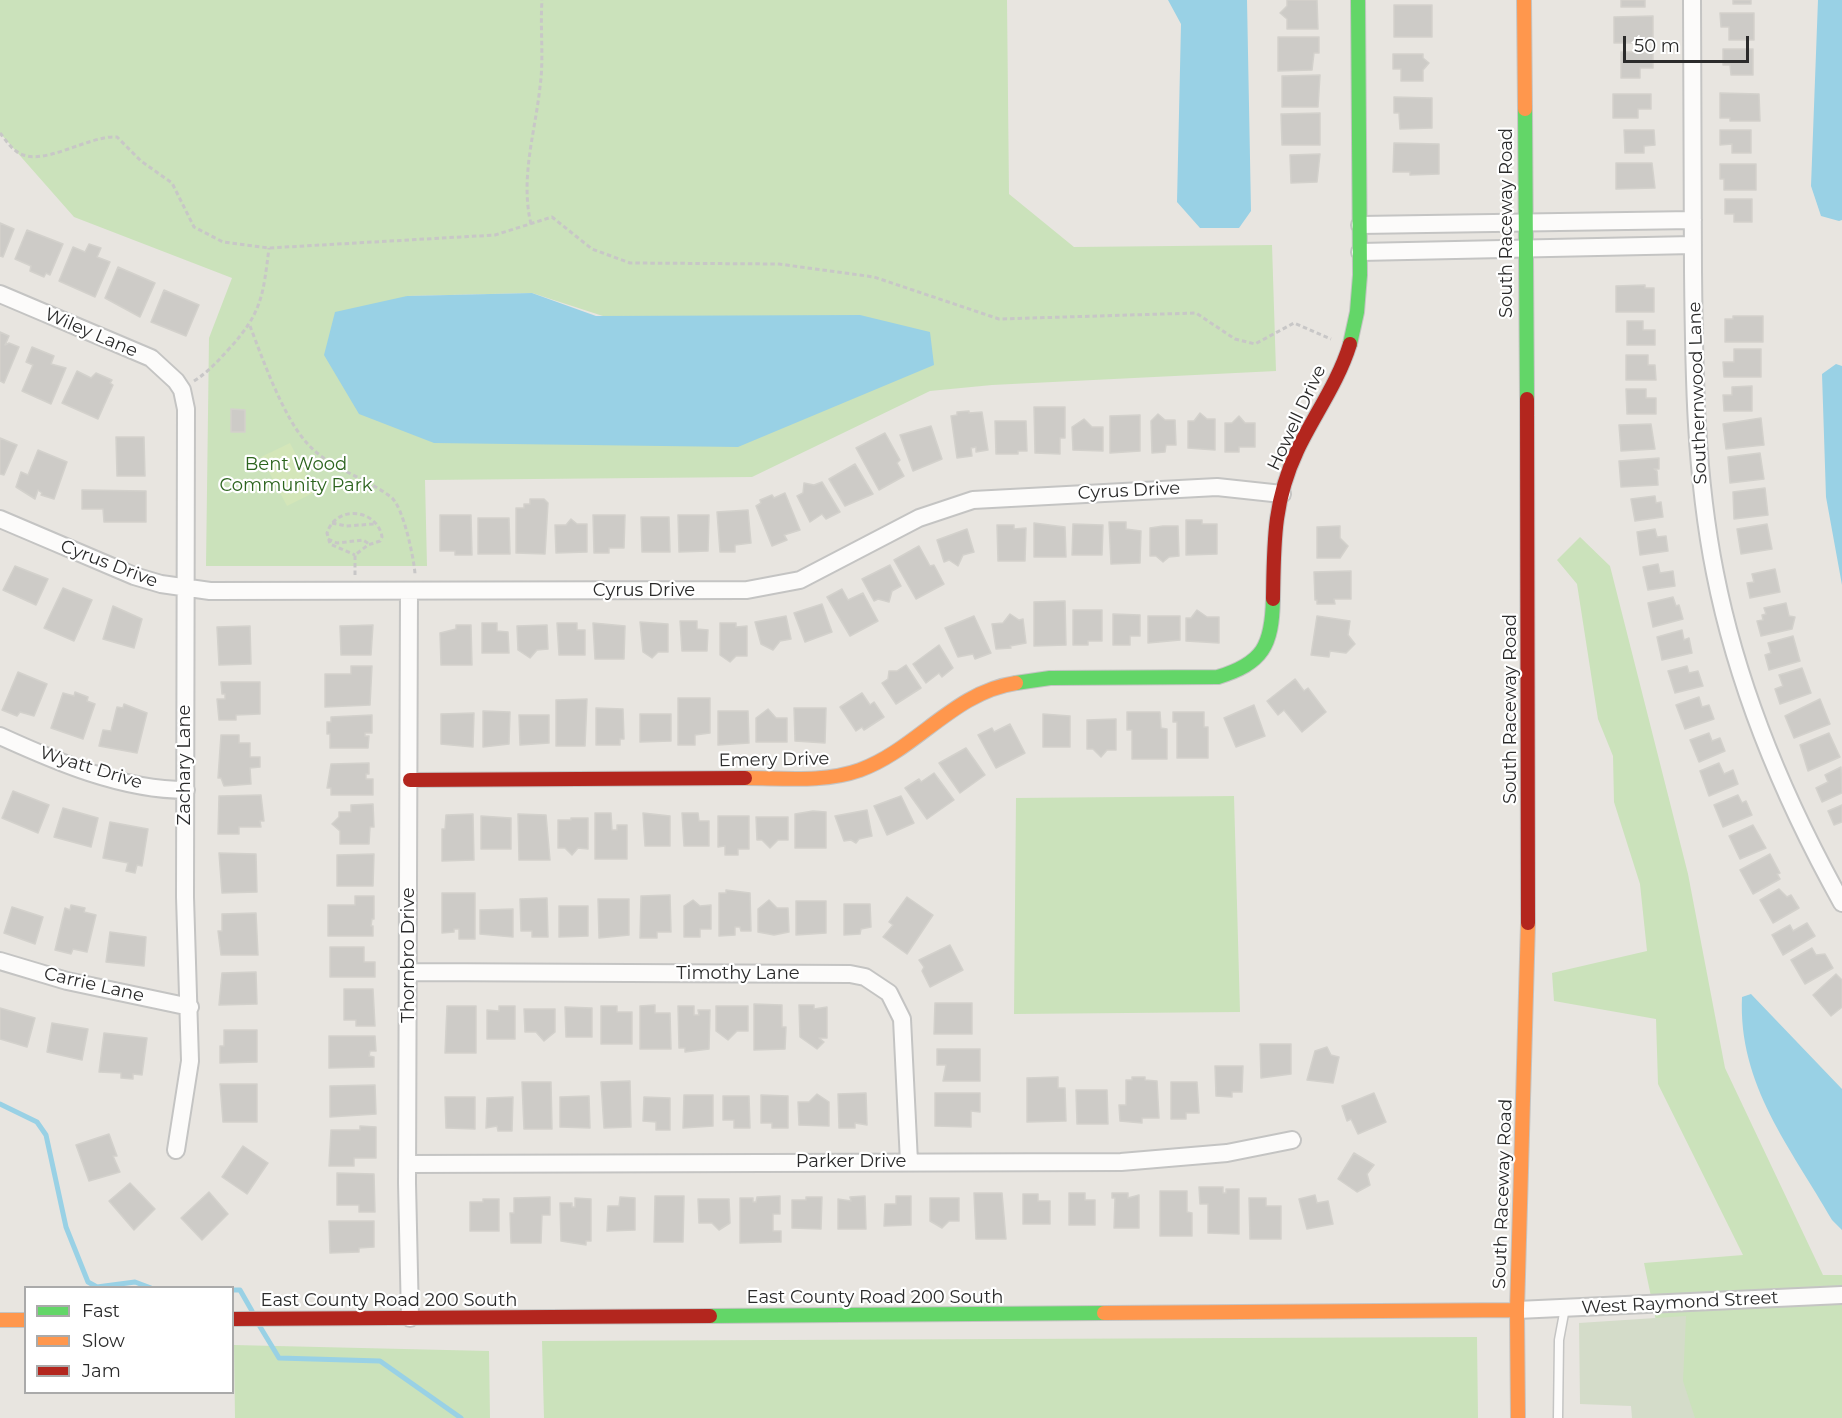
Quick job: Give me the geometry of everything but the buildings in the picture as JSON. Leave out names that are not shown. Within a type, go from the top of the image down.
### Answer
[{"type":"street","name":"Howell Drive","points":[[1254,664],[1263,654],[1271,633],[1272,534],[1282,494],[1297,452],[1337,376],[1350,345],[1357,308],[1360,252],[1358,0]]},
{"type":"street","name":"South Raceway Road","points":[[1518,1418],[1517,1310],[1530,863],[1524,0]]},
{"type":"street","name":"Southernwood Lane","points":[[1692,0],[1696,425],[1703,501],[1715,574],[1733,648],[1756,721],[1794,811],[1837,883],[1842,903]]},
{"type":"street","points":[[1360,225],[1693,220]]},
{"type":"street","points":[[1360,252],[1693,245]]},
{"type":"street","name":"Wiley Lane","points":[[0,294],[151,358],[179,386]]},
{"type":"street","name":"Zachary Lane","points":[[176,1150],[190,1061],[185,897],[186,409],[179,386]]},
{"type":"street","name":"Cyrus Drive","points":[[0,519],[134,576],[185,588],[210,591],[765,588],[816,573],[919,518],[973,500],[1217,487],[1282,494]]},
{"type":"street","name":"Thornbro Drive","points":[[410,1318],[407,1164],[412,591]]},
{"type":"street","name":"Emery Drive","points":[[410,780],[828,778],[860,770],[891,754],[967,700],[997,686],[1015,681],[1050,678],[1218,677],[1234,675],[1254,664]]},
{"type":"street","name":"Wyatt Drive","points":[[0,736],[72,766],[121,780],[170,790],[186,790]]},
{"type":"street","name":"Carrie Lane","points":[[0,960],[67,981],[190,1007]]},
{"type":"street","name":"Timothy Lane","points":[[409,972],[850,974],[865,977],[889,993],[902,1019],[909,1162]]},
{"type":"street","name":"Parker Drive","points":[[407,1164],[1121,1162],[1227,1153],[1292,1140]]},
{"type":"street","name":"West Raymond Street","points":[[1517,1310],[1842,1295]]},
{"type":"street","name":"East County Road 200 South","points":[[234,1319],[1517,1310]]},
{"type":"street","points":[[0,1320],[24,1320]]},
{"type":"lane","points":[[1558,1418],[1559,1340],[1565,1308]]},
{"type":"path","points":[[531,224],[526,202],[530,149],[540,85],[542,0]]},
{"type":"path","points":[[0,133],[17,152],[37,159],[103,136],[117,136],[141,161],[172,183],[194,227],[223,242],[269,248],[495,235],[552,217],[592,249],[630,263],[779,264],[874,277],[999,319],[1196,313],[1235,339],[1255,344],[1294,323],[1350,345]]},
{"type":"path","points":[[179,386],[207,373],[250,326],[263,292],[269,248]]},
{"type":"path","points":[[250,326],[275,390],[304,441],[325,460],[393,498],[402,514],[415,569],[412,591]]},
{"type":"path","points":[[352,512],[361,514],[375,524],[382,537],[380,542],[355,555],[330,544],[328,539],[332,523],[337,518],[352,512]]},
{"type":"path","points":[[332,523],[346,526],[375,524]]},
{"type":"path","points":[[328,539],[337,543],[363,540],[371,545]]},
{"type":"path","points":[[355,555],[355,591]]},
{"type":"green space","name":"Bent Wood Community Park","points":[[0,0],[1007,0],[1009,194],[1074,247],[1272,245],[1276,371],[992,385],[930,391],[752,477],[425,480],[427,566],[206,566],[209,338],[232,278],[74,217],[0,133]],"holes":[[[532,293],[606,317],[661,318],[359,414],[407,296]]]},
{"type":"green space","name":"Bent Wood Community Park","points":[[290,443],[315,492],[287,506],[261,457]]},
{"type":"green space","points":[[1580,537],[1610,566],[1688,874],[1725,1068],[1823,1275],[1842,1275],[1842,1418],[1680,1418],[1670,1388],[1644,1263],[1743,1255],[1658,1084],[1656,1019],[1554,1001],[1552,973],[1647,951],[1640,884],[1614,802],[1613,756],[1598,719],[1577,584],[1557,560]]},
{"type":"green space","points":[[1234,796],[1240,1012],[1014,1014],[1016,798]]},
{"type":"green space","points":[[1686,1316],[1683,1381],[1695,1418],[1632,1418],[1631,1406],[1580,1404],[1579,1323]]},
{"type":"green space","points":[[1477,1337],[1478,1418],[544,1418],[542,1341]]},
{"type":"green space","points":[[234,1345],[489,1351],[490,1418],[235,1418]]},
{"type":"water","points":[[1168,0],[1247,0],[1251,211],[1239,228],[1200,228],[1177,202],[1181,24]]},
{"type":"water","points":[[1818,0],[1842,0],[1842,220],[1839,221],[1821,216],[1811,186]]},
{"type":"water","points":[[532,293],[596,316],[860,315],[930,332],[934,365],[738,447],[434,443],[359,414],[324,355],[335,312],[407,296]]},
{"type":"water","points":[[1836,364],[1842,366],[1842,585],[1826,497],[1822,374]]},
{"type":"water","points":[[1751,994],[1842,1089],[1842,1230],[1832,1220],[1784,1141],[1758,1087],[1743,1029],[1742,997]]},
{"type":"waterway","points":[[0,1104],[37,1122],[46,1135],[66,1227],[88,1282],[95,1286]]},
{"type":"waterway","points":[[105,1286],[135,1282],[146,1286]]},
{"type":"waterway","points":[[234,1290],[240,1290],[252,1311]]},
{"type":"waterway","points":[[259,1325],[279,1358],[380,1361],[461,1418]]},
{"type":"traffic: fast","points":[[1350,344],[1357,312],[1360,275],[1358,0]]},
{"type":"traffic: fast","points":[[1525,109],[1527,399]]},
{"type":"traffic: fast","points":[[1016,683],[1050,678],[1218,677],[1245,666],[1262,650],[1270,629],[1273,599]]},
{"type":"traffic: fast","points":[[710,1316],[1104,1313]]},
{"type":"traffic: slow","points":[[1524,0],[1525,109]]},
{"type":"traffic: slow","points":[[745,778],[818,778],[860,770],[900,749],[973,697],[994,688],[1016,683]]},
{"type":"traffic: slow","points":[[1518,1418],[1517,1310],[1528,923]]},
{"type":"traffic: slow","points":[[1104,1313],[1517,1310]]},
{"type":"traffic: slow","points":[[0,1320],[24,1320]]},
{"type":"traffic: jam","points":[[1273,599],[1276,523],[1283,488],[1297,451],[1332,386],[1350,344]]},
{"type":"traffic: jam","points":[[1527,399],[1528,923]]},
{"type":"traffic: jam","points":[[410,780],[745,778]]},
{"type":"traffic: jam","points":[[234,1319],[710,1316]]}]
